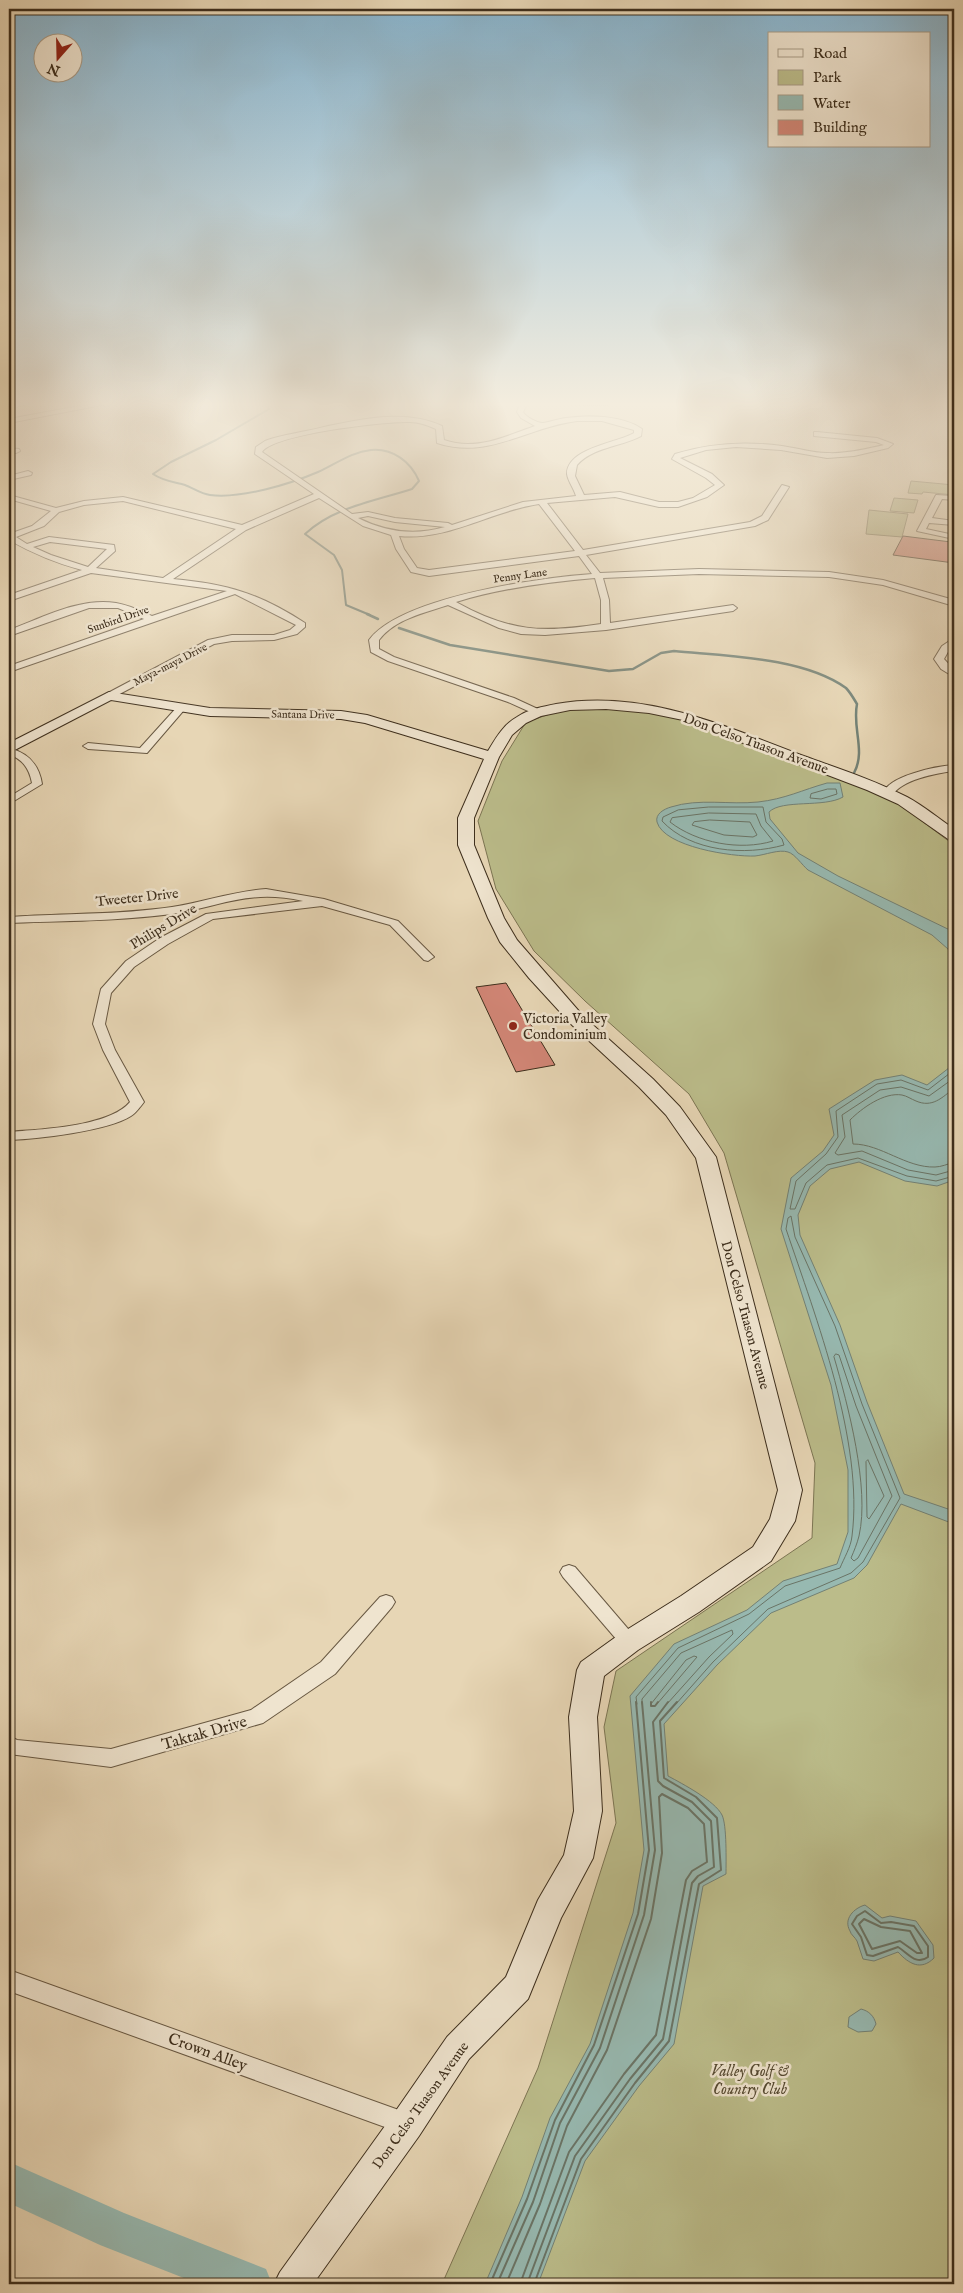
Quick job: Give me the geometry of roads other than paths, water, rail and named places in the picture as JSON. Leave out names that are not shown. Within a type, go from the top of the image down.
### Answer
[{"type":"street","points":[[49,508],[56,510],[64,508]]},
{"type":"street","points":[[157,508],[243,528]]},
{"type":"street","points":[[165,580],[243,528],[290,508]]},
{"type":"street","points":[[335,508],[377,529],[394,534],[437,532],[512,508]]},
{"type":"street","points":[[547,508],[599,577],[605,600],[606,627]]},
{"type":"street","points":[[394,534],[400,550],[414,570],[428,573],[582,553],[752,524],[765,518],[771,508]]},
{"type":"street","points":[[933,508],[922,532],[954,537]]},
{"type":"street","points":[[9,537],[35,528],[50,519],[56,510]]},
{"type":"street","points":[[351,516],[368,514],[395,520],[460,526]]},
{"type":"street","points":[[927,520],[954,523]]},
{"type":"street","name":"Maya-maya Drive","points":[[9,537],[25,547],[54,560],[88,571],[234,590],[302,625],[285,635],[264,639],[235,638],[216,642],[109,696],[9,750]]},
{"type":"street","points":[[9,598],[88,571],[112,548],[49,539],[25,547]]},
{"type":"street","name":"Penny Lane","points":[[537,712],[510,700],[391,659],[374,650],[374,640],[388,625],[447,601],[517,585],[599,577],[696,572],[772,572],[845,576],[918,591],[954,602]]},
{"type":"street","name":"Sunbird Drive","points":[[9,669],[234,590]]},
{"type":"street","points":[[447,601],[475,616],[521,631],[552,632],[606,627],[733,608]]},
{"type":"street","points":[[9,633],[83,608],[104,604],[116,605],[151,619]]},
{"type":"street","points":[[954,641],[944,648],[939,659],[944,668],[954,674]]},
{"type":"street","name":"Santana Drive","points":[[109,696],[182,708],[242,714],[341,715],[367,719],[492,757]]},
{"type":"street","name":"Don Celso Tuason Avenue","points":[[301,2271],[407,2124],[458,2048],[517,1988],[549,1910],[578,1858],[588,1811],[583,1716],[591,1670],[629,1642],[690,1604],[762,1554],[782,1522],[790,1490],[706,1157],[673,1111],[646,1083],[578,1021],[514,948],[496,918],[476,872],[466,845],[466,818],[492,757],[506,733],[521,720],[537,712],[570,706],[606,705],[649,709],[687,717],[888,794],[954,836]]},
{"type":"street","points":[[88,746],[143,751],[182,708]]},
{"type":"street","points":[[9,750],[22,756],[36,771],[37,784],[9,801]]},
{"type":"street","points":[[888,794],[889,790],[913,776],[954,768]]},
{"type":"street","name":"Tweeter Drive","points":[[9,920],[122,915],[173,910],[242,894],[266,892],[324,902],[394,923],[428,958]]},
{"type":"street","name":"Philips Drive","points":[[9,1136],[88,1124],[125,1115],[137,1102],[109,1050],[99,1024],[105,992],[130,964],[164,941],[210,916],[324,902]]},
{"type":"street","points":[[570,1572],[629,1642]]},
{"type":"street","name":"Taktak Drive","points":[[9,1746],[110,1758],[256,1717],[328,1668],[386,1602]]},
{"type":"street","name":"Crown Alley","points":[[9,1980],[407,2124]]},
{"type":"water","points":[[827,783],[840,783],[843,797],[825,802],[793,804],[775,808],[769,812],[770,819],[798,853],[838,876],[954,932],[954,960],[948,949],[932,935],[808,870],[791,853],[780,851],[745,856],[700,849],[672,838],[662,831],[657,822],[657,817],[663,811],[682,804],[768,801]]},
{"type":"water","points":[[954,1064],[954,1180],[937,1186],[905,1181],[859,1162],[830,1169],[810,1186],[798,1215],[800,1235],[840,1325],[867,1402],[904,1494],[954,1511],[954,1524],[901,1504],[867,1565],[854,1578],[771,1613],[717,1665],[664,1724],[668,1776],[713,1804],[724,1820],[726,1844],[726,1874],[703,1886],[674,2044],[639,2086],[585,2161],[538,2284],[485,2284],[522,2197],[550,2118],[590,2044],[633,1913],[644,1850],[630,1696],[674,1644],[747,1610],[783,1581],[837,1564],[848,1532],[848,1470],[831,1385],[781,1229],[791,1178],[823,1151],[834,1135],[829,1109],[875,1080],[902,1075],[927,1085]]},
{"type":"water","points":[[865,1905],[882,1918],[890,1916],[916,1921],[933,1945],[934,1958],[920,1965],[911,1963],[898,1952],[874,1961],[863,1959],[857,1941],[848,1927],[848,1922],[854,1911]]},
{"type":"water","points":[[861,2009],[871,2014],[874,2019],[876,2024],[872,2031],[858,2032],[848,2027],[849,2017]]},
{"type":"waterway","points":[[350,508],[329,517],[305,534],[334,555],[342,570],[346,605],[370,615]]},
{"type":"waterway","points":[[367,614],[378,619]]},
{"type":"waterway","points":[[399,628],[450,645],[609,671],[633,669],[661,653],[674,651],[763,660],[808,670],[846,688],[857,704],[856,722],[859,756],[854,773]]},
{"type":"waterway","points":[[9,2182],[115,2230],[251,2284]]},
{"type":"place","name":"Victoria Valley Condominium","points":[[513,1026]]},
{"type":"park label","name":"Valley Golf & Country Club","points":[[750,2079]]}]
